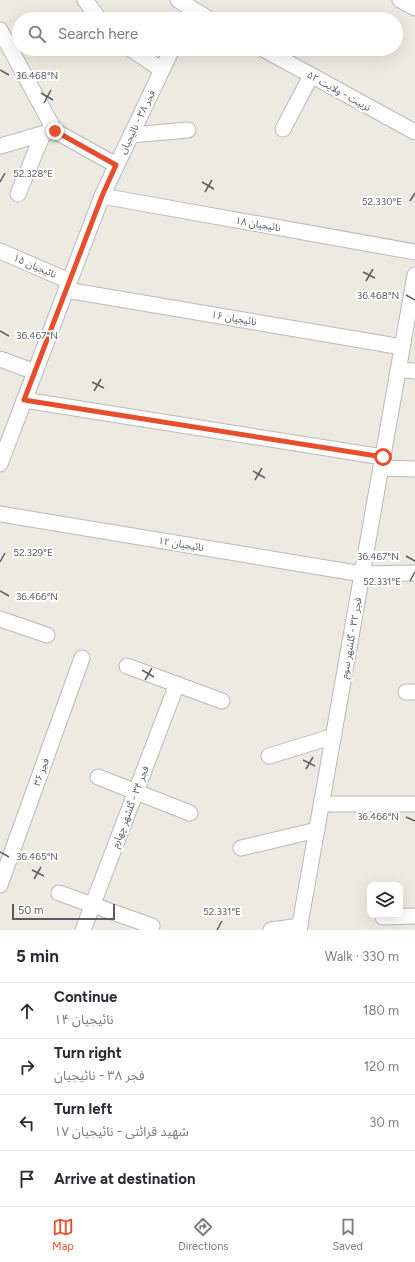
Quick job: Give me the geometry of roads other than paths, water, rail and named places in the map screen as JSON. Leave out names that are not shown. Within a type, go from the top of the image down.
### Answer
[{"type":"street","points":[[85,0],[94,12]]},
{"type":"street","points":[[178,0],[191,9]]},
{"type":"street","points":[[400,0],[415,8]]},
{"type":"street","points":[[0,30],[12,55]]},
{"type":"street","points":[[12,56],[49,132],[116,165]]},
{"type":"street","points":[[141,56],[162,70]]},
{"type":"street","name":"فجر ۳۸ - نائیجیان","points":[[0,464],[102,196],[169,56]]},
{"type":"street","name":"تربیت - ولایت ۵۲","points":[[275,56],[415,132]]},
{"type":"street","points":[[283,129],[311,76]]},
{"type":"street","points":[[131,135],[188,130]]},
{"type":"street","points":[[0,146],[49,132]]},
{"type":"street","points":[[18,194],[49,132]]},
{"type":"street","name":"نائیجیان ۱۸","points":[[102,196],[415,252]]},
{"type":"street","name":"نائیجیان ۱۵","points":[[0,251],[68,285]]},
{"type":"street","name":"فجر ۳۲ - گلشهر سوم","points":[[300,928],[415,279]]},
{"type":"street","name":"نائیجیان ۱۶","points":[[68,285],[402,347]]},
{"type":"street","points":[[0,359],[35,372]]},
{"type":"street","points":[[398,370],[415,371]]},
{"type":"street","points":[[24,400],[415,469]]},
{"type":"street","name":"نائیجیان ۱۲","points":[[0,514],[362,574],[415,574]]},
{"type":"street","points":[[0,619],[47,635]]},
{"type":"street","name":"فجر ۳۶","points":[[0,885],[82,658]]},
{"type":"street","points":[[127,666],[222,701]]},
{"type":"street","name":"فجر ۳۴ - گلشهر چهارم","points":[[83,930],[176,684]]},
{"type":"street","points":[[269,756],[334,736]]},
{"type":"street","points":[[98,777],[190,812]]},
{"type":"street","points":[[322,804],[415,804]]},
{"type":"street","points":[[240,848],[317,830]]},
{"type":"street","points":[[59,893],[92,906],[152,926]]},
{"type":"street","points":[[403,917],[415,916]]},
{"type":"street","points":[[271,930],[300,928]]}]
